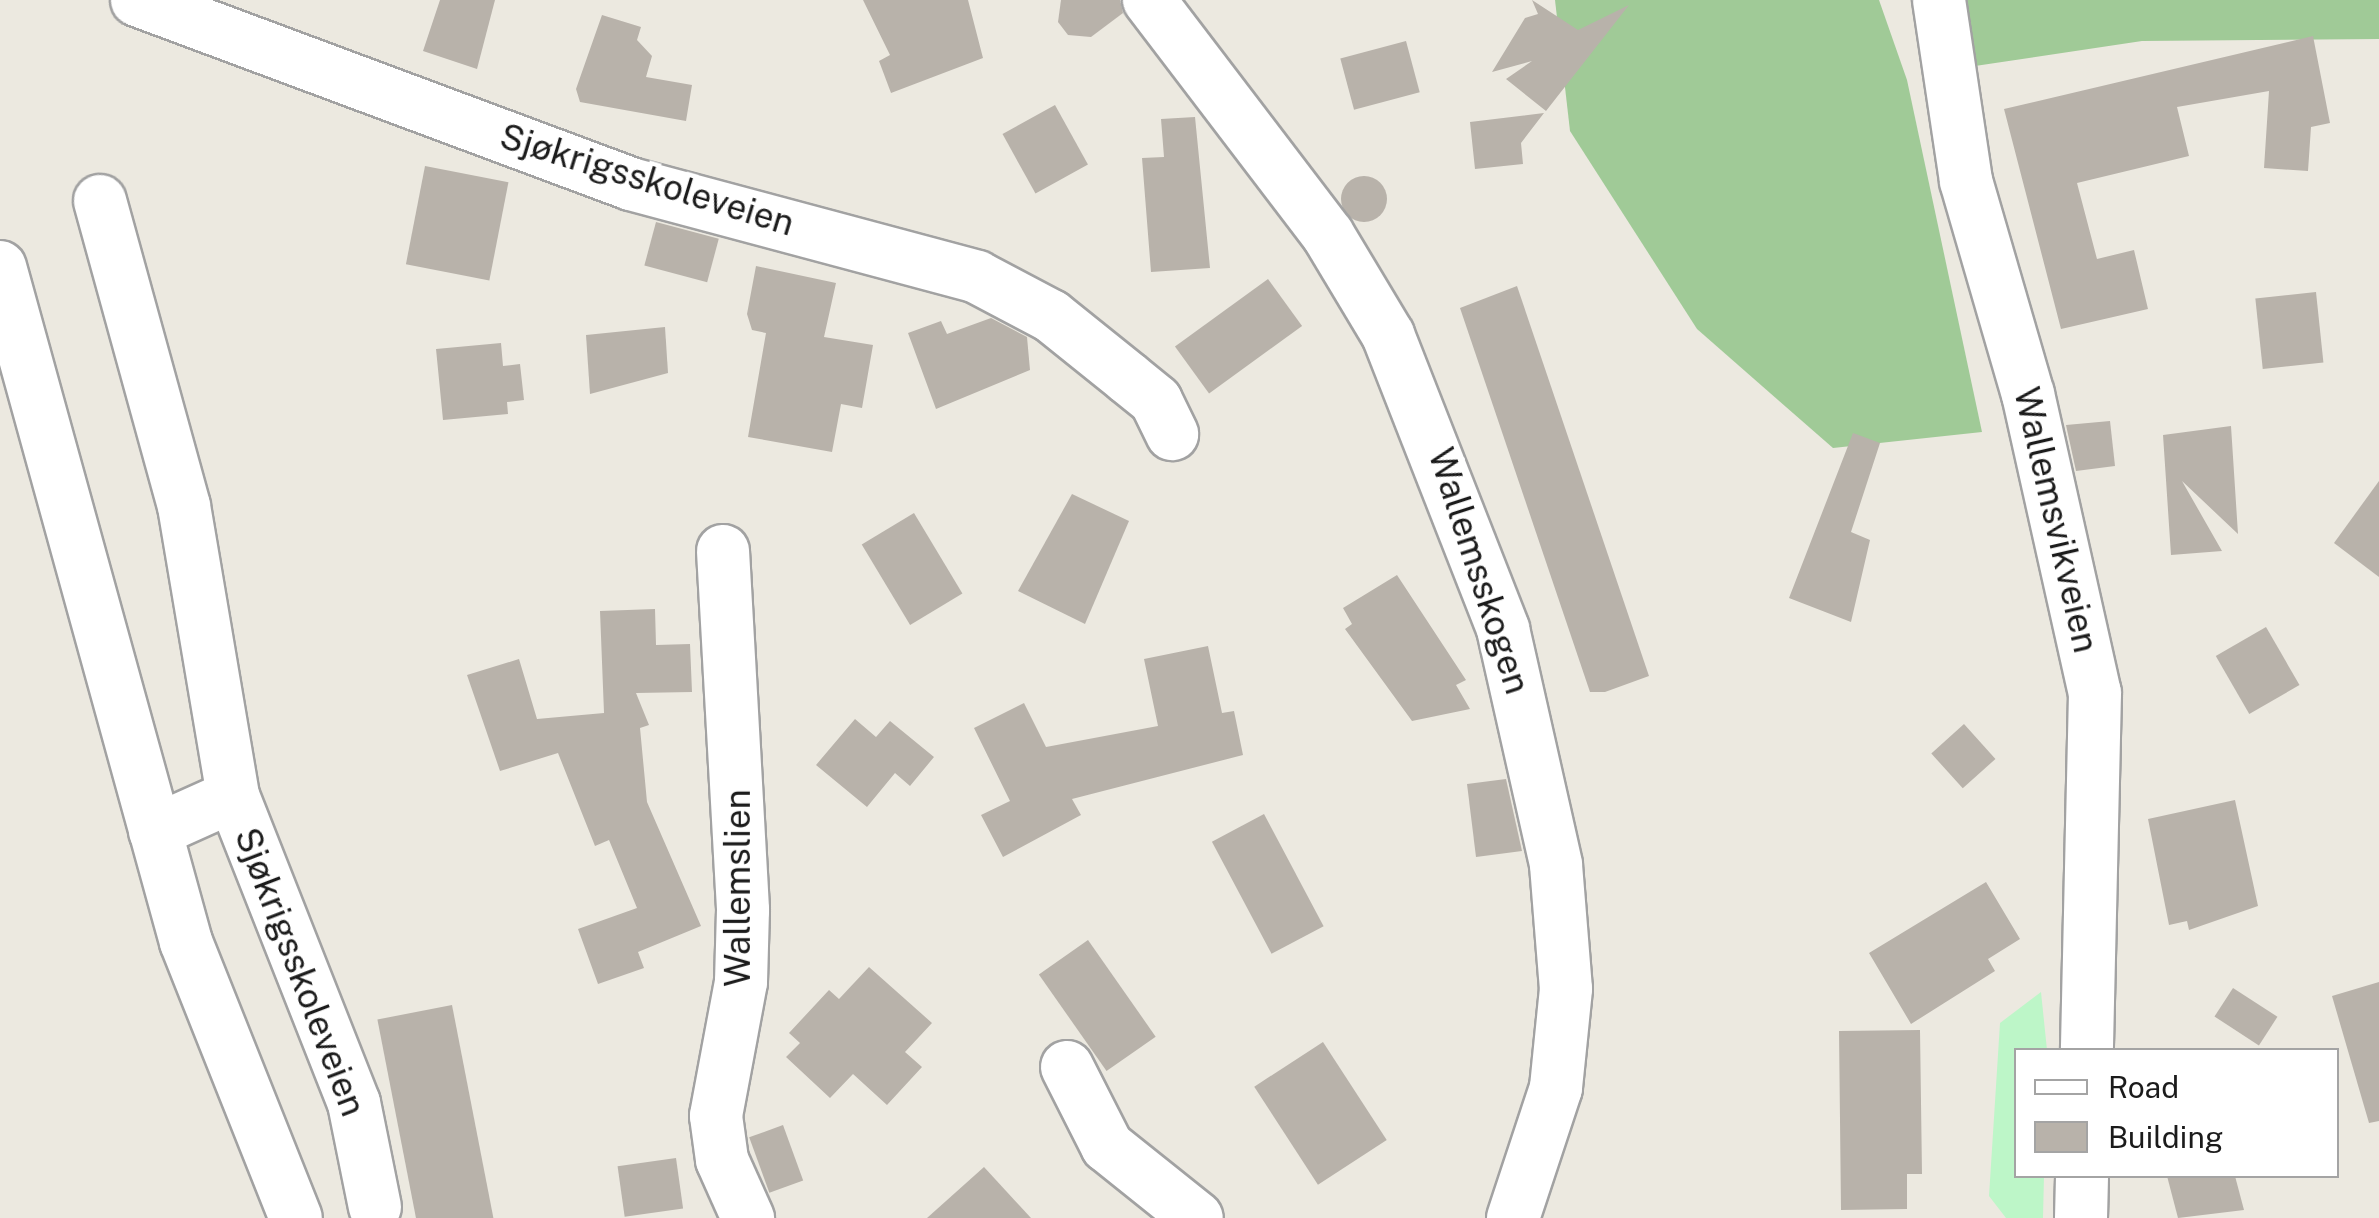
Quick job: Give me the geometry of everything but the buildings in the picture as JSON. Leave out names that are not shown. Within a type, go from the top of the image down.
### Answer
[{"type":"street","name":"Sjøkrigsskoleveien","points":[[137,0],[631,184],[977,278],[1051,316],[1156,400],[1172,434]]},
{"type":"street","name":"Wallemsskogen","points":[[1149,0],[1328,235],[1388,334],[1503,629],[1556,866],[1566,989],[1556,1088],[1513,1218]]},
{"type":"street","name":"Wallemsvikveien","points":[[1938,0],[1966,181],[2032,412],[2095,693],[2087,1048]]},
{"type":"street","name":"Sjøkrigsskoleveien","points":[[100,201],[184,506],[233,796],[354,1103],[375,1208]]},
{"type":"street","points":[[0,267],[156,831],[230,1065],[296,1218]]},
{"type":"street","name":"Wallemslien","points":[[723,551],[744,910],[741,982],[716,1116],[722,1160],[748,1218]]},
{"type":"street","name":"Sjøkrigsskoleveien","points":[[156,831],[233,796]]},
{"type":"street","points":[[1067,1067],[1107,1146],[1197,1218]]},
{"type":"street","points":[[2081,1218],[2082,1178]]},
{"type":"green space","points":[[1555,0],[1879,0],[1907,80],[1982,432],[1833,448],[1697,329],[1570,131]]},
{"type":"green space","points":[[1960,0],[2379,0],[2379,39],[2142,41],[1975,66]]},
{"type":"green space","points":[[2041,992],[2047,1048],[2014,1048],[2014,1178],[2044,1178],[2043,1218],[2006,1218],[1989,1196],[2000,1023]]}]
